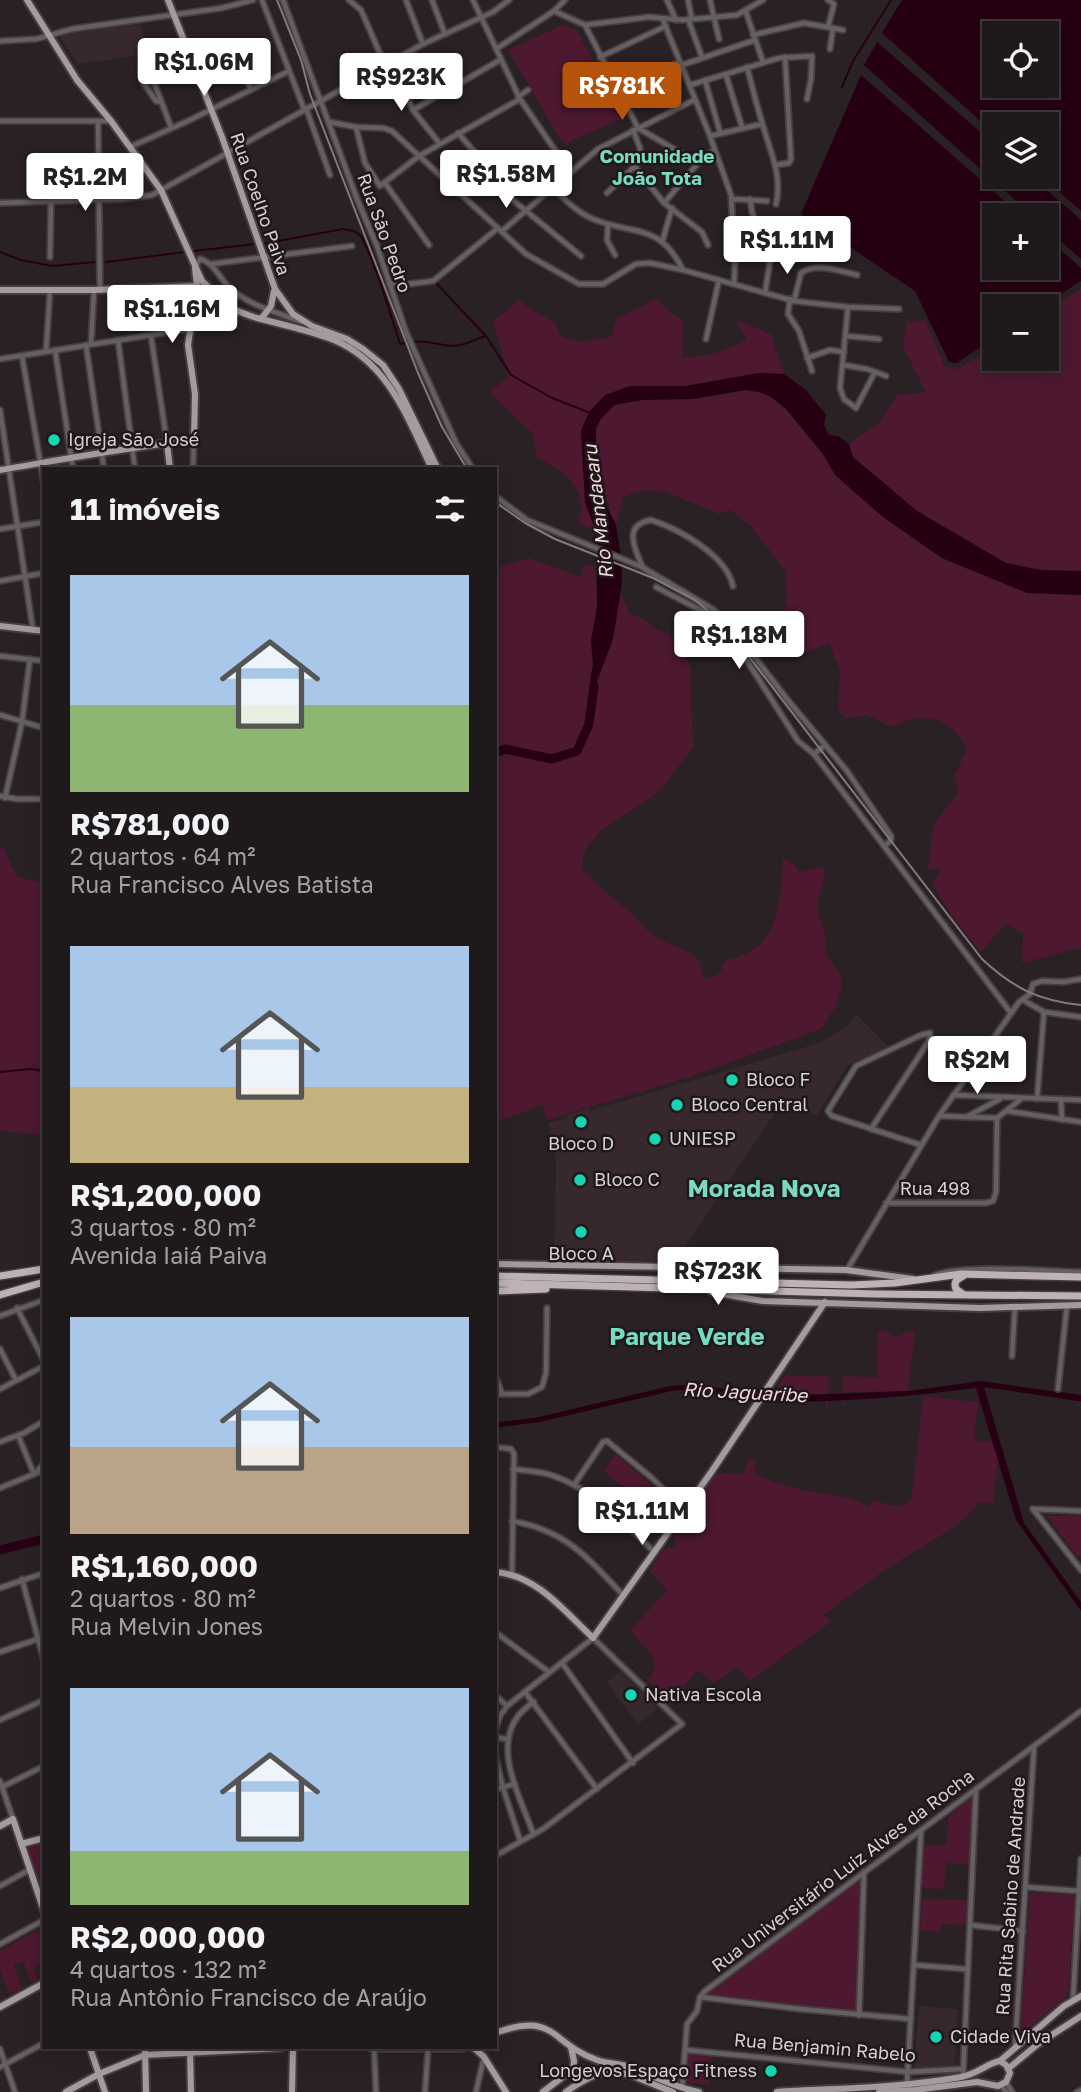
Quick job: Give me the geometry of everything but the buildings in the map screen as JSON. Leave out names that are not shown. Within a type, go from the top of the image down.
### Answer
[{"type":"highway","points":[[700,1280],[730,1268]]},
{"type":"highway","points":[[0,1276],[42,1269]]},
{"type":"highway","points":[[497,1276],[876,1285],[967,1274],[1081,1275]]},
{"type":"highway","points":[[966,1295],[957,1291],[955,1285],[958,1279],[967,1274]]},
{"type":"highway","points":[[497,1283],[1081,1296]]},
{"type":"highway","points":[[0,1295],[42,1284]]},
{"type":"highway","points":[[497,1292],[582,1287]]},
{"type":"main road","points":[[27,0],[77,79],[161,190],[183,235],[195,268],[210,291],[229,307]]},
{"type":"main road","name":"Rua Coelho Paiva","points":[[168,0],[227,152],[275,289],[286,308],[312,326],[347,339],[383,365],[400,390],[437,467]]},
{"type":"main road","points":[[0,470],[132,447],[194,440],[195,394],[188,345],[197,286],[195,268]]},
{"type":"main road","points":[[0,290],[197,286]]},
{"type":"main road","points":[[261,319],[268,309],[275,289]]},
{"type":"main road","points":[[192,314],[207,305],[229,307],[331,339],[365,358],[392,387],[431,467]]},
{"type":"main road","points":[[167,443],[170,467]]},
{"type":"main road","points":[[0,626],[42,631]]},
{"type":"main road","points":[[497,1264],[846,1270],[915,1279]]},
{"type":"main road","points":[[695,1288],[747,1299],[980,1308],[1081,1305]]},
{"type":"main road","points":[[497,1572],[512,1573],[533,1582],[593,1638],[625,1597],[825,1302]]},
{"type":"main road","points":[[0,1826],[13,1819],[42,1906]]},
{"type":"main road","points":[[21,1844],[42,1839]]},
{"type":"main road","points":[[0,2007],[42,1984]]},
{"type":"main road","points":[[990,2083],[985,2076],[992,2063],[1000,2061],[1081,1996]]},
{"type":"main road","points":[[1009,2068],[1047,2037],[1081,2016]]},
{"type":"main road","points":[[497,2033],[527,2024],[540,2026],[549,2029],[571,2047],[599,2061],[627,2066],[699,2092]]},
{"type":"main road","points":[[497,2027],[508,2029]]},
{"type":"main road","points":[[543,2092],[573,2070],[571,2047]]},
{"type":"main road","points":[[90,2049],[105,2092]]},
{"type":"main road","points":[[66,2092],[145,2051],[236,2049]]},
{"type":"main road","points":[[292,2092],[293,2049]]},
{"type":"main road","points":[[475,2049],[484,2057],[506,2092]]},
{"type":"main road","points":[[190,2050],[191,2092]]},
{"type":"main road","points":[[145,2051],[146,2092]]},
{"type":"main road","points":[[1000,2061],[1009,2068]]},
{"type":"main road","points":[[777,2092],[907,2084],[988,2067]]},
{"type":"main road","points":[[878,2092],[953,2089],[977,2082],[1004,2084],[1009,2078],[1009,2068]]},
{"type":"main road","points":[[566,2092],[589,2076],[606,2071],[625,2073],[673,2092]]},
{"type":"street","points":[[219,0],[222,8]]},
{"type":"street","points":[[0,41],[36,40],[72,29],[222,8],[253,0]]},
{"type":"street","name":"Rua São Pedro","points":[[262,0],[330,175]]},
{"type":"street","name":"Rua São Pedro","points":[[283,0],[420,365],[456,443],[472,467]]},
{"type":"street","points":[[349,0],[361,10],[413,110],[440,144]]},
{"type":"street","points":[[407,0],[424,44]]},
{"type":"street","points":[[432,0],[445,34]]},
{"type":"street","points":[[473,0],[519,98],[570,173]]},
{"type":"street","points":[[0,203],[145,197],[388,63],[481,18],[509,0]]},
{"type":"street","points":[[496,49],[554,11],[565,0]]},
{"type":"street","points":[[667,0],[676,20]]},
{"type":"street","points":[[688,0],[690,19],[702,57]]},
{"type":"street","points":[[710,0],[719,39]]},
{"type":"street","points":[[600,57],[664,23],[737,15],[746,12],[752,3],[763,0]]},
{"type":"street","points":[[828,0],[834,4],[830,50]]},
{"type":"street","points":[[554,11],[585,25],[649,17],[664,23],[732,198],[734,284]]},
{"type":"street","points":[[746,12],[763,62]]},
{"type":"street","points":[[617,90],[681,64],[804,23],[843,30]]},
{"type":"street","points":[[585,25],[635,129],[640,148],[639,162],[607,193]]},
{"type":"street","points":[[233,49],[251,89]]},
{"type":"street","points":[[690,85],[763,62],[785,57],[812,56],[807,99]]},
{"type":"street","points":[[776,165],[789,163],[791,159],[785,57]]},
{"type":"street","points":[[413,110],[500,60]]},
{"type":"street","points":[[747,67],[776,165],[779,186],[776,204]]},
{"type":"street","points":[[130,147],[289,71]]},
{"type":"street","points":[[161,102],[156,101],[143,82],[143,72],[152,77],[171,127]]},
{"type":"street","points":[[726,74],[742,127]]},
{"type":"street","points":[[705,80],[720,132]]},
{"type":"street","points":[[382,184],[419,156],[519,98],[528,90]]},
{"type":"street","points":[[390,283],[433,281],[500,229],[528,211],[598,149],[694,100]]},
{"type":"street","points":[[0,121],[111,121]]},
{"type":"street","points":[[98,121],[100,200],[97,289],[88,345],[104,467]]},
{"type":"street","points":[[329,122],[388,129],[526,254],[579,284],[609,283],[640,263],[683,270],[792,300],[848,307],[898,309]]},
{"type":"street","points":[[710,136],[762,124]]},
{"type":"street","points":[[356,127],[365,163],[429,245]]},
{"type":"street","points":[[635,129],[698,163]]},
{"type":"street","points":[[458,133],[514,201],[581,256]]},
{"type":"street","points":[[664,203],[698,163],[714,150]]},
{"type":"street","points":[[500,181],[530,165]]},
{"type":"street","points":[[635,167],[664,203],[698,228],[708,245]]},
{"type":"street","points":[[554,189],[585,215],[663,239],[683,270]]},
{"type":"street","points":[[732,198],[767,201]]},
{"type":"street","points":[[750,200],[770,261],[765,293]]},
{"type":"street","points":[[50,257],[51,201]]},
{"type":"street","points":[[663,239],[672,208]]},
{"type":"street","points":[[608,224],[606,237],[615,255]]},
{"type":"street","points":[[210,264],[352,247]]},
{"type":"street","points":[[195,268],[200,260],[210,264],[232,290],[268,309],[312,326]]},
{"type":"street","points":[[812,371],[799,331],[788,314],[801,273],[817,268],[857,275]]},
{"type":"street","points":[[706,339],[719,280]]},
{"type":"street","points":[[46,352],[50,290]]},
{"type":"street","points":[[848,307],[840,392],[844,399],[856,408],[875,372]]},
{"type":"street","points":[[0,359],[189,329]]},
{"type":"street","points":[[846,335],[879,339]]},
{"type":"street","points":[[151,336],[167,443]]},
{"type":"street","points":[[118,340],[135,467]]},
{"type":"street","points":[[55,350],[73,467]]},
{"type":"street","points":[[807,358],[830,350],[845,352]]},
{"type":"street","points":[[22,356],[42,471]]},
{"type":"street","points":[[843,365],[886,376]]},
{"type":"street","points":[[0,410],[33,630]]},
{"type":"street","points":[[193,467],[194,440]]},
{"type":"street","points":[[497,498],[527,520],[642,567],[688,593],[723,618],[847,771],[891,835],[891,840],[885,846]]},
{"type":"street","points":[[642,567],[632,539],[638,527],[650,520],[676,530],[703,547],[729,573],[733,586]]},
{"type":"street","points":[[0,529],[42,522]]},
{"type":"street","points":[[0,581],[42,573]]},
{"type":"street","points":[[656,587],[711,619],[744,656],[799,741],[814,754],[1012,1013]]},
{"type":"street","points":[[682,600],[688,593]]},
{"type":"street","points":[[0,656],[42,661]]},
{"type":"street","points":[[30,659],[22,722],[2,797],[42,799]]},
{"type":"street","points":[[0,715],[42,727]]},
{"type":"street","points":[[814,754],[825,745]]},
{"type":"street","points":[[846,1270],[939,1116],[1022,999],[1030,994],[1033,985],[1037,982],[1081,979]]},
{"type":"street","points":[[1022,999],[1044,1012],[1081,1017]]},
{"type":"street","points":[[1037,1099],[1044,1012]]},
{"type":"street","points":[[871,1129],[931,1036],[928,1033],[856,1066],[828,1111],[832,1116],[871,1129],[921,1145]]},
{"type":"street","points":[[953,1095],[1081,1100]]},
{"type":"street","points":[[965,1117],[1001,1098]]},
{"type":"street","points":[[939,1116],[997,1118],[1021,1099]]},
{"type":"street","points":[[1061,1100],[1062,1121]]},
{"type":"street","points":[[1006,1111],[1081,1122]]},
{"type":"street","name":"Rua 498","points":[[885,1203],[993,1201],[996,1192],[997,1118]]},
{"type":"street","points":[[929,1278],[943,1272],[977,1270],[1081,1275]]},
{"type":"street","points":[[0,1316],[42,1301]]},
{"type":"street","points":[[1058,1389],[1067,1305]]},
{"type":"street","points":[[1012,1356],[1015,1306]]},
{"type":"street","points":[[17,1308],[42,1360]]},
{"type":"street","points":[[497,1394],[528,1394],[542,1387],[546,1373],[547,1308]]},
{"type":"street","points":[[0,1349],[16,1380]]},
{"type":"street","points":[[0,1389],[42,1365]]},
{"type":"street","points":[[497,1381],[502,1393]]},
{"type":"street","points":[[0,1442],[42,1422]]},
{"type":"street","points":[[18,1435],[35,1474]]},
{"type":"street","points":[[575,1485],[606,1440],[685,1510]]},
{"type":"street","points":[[497,1447],[512,1450],[512,1573]]},
{"type":"street","points":[[35,1474],[42,1465]]},
{"type":"street","points":[[513,1469],[550,1475],[575,1485],[619,1518],[655,1553]]},
{"type":"street","points":[[0,1488],[42,1471]]},
{"type":"street","points":[[1081,1511],[1033,1509],[1081,1570]]},
{"type":"street","points":[[512,1521],[537,1526],[564,1538],[625,1597]]},
{"type":"street","points":[[0,1588],[42,1574]]},
{"type":"street","points":[[0,1652],[41,1637],[22,1579]]},
{"type":"street","points":[[497,1633],[549,1672]]},
{"type":"street","points":[[497,1724],[507,1706],[593,1638],[682,1724],[543,1829],[497,1855]]},
{"type":"street","points":[[562,1663],[633,1763]]},
{"type":"street","points":[[525,1692],[597,1789]]},
{"type":"street","points":[[497,1697],[507,1706]]},
{"type":"street","points":[[0,1720],[42,1701]]},
{"type":"street","points":[[533,1833],[515,1784],[506,1739],[519,1712],[534,1702]]},
{"type":"street","name":"Rua Universitário Luiz Alves da Rocha","points":[[682,2088],[687,2024],[697,2011],[700,1997],[864,1871],[1081,1711]]},
{"type":"street","points":[[497,1737],[506,1739]]},
{"type":"street","name":"Rua Rita Sabino de Andrade","points":[[1015,2047],[1034,1747]]},
{"type":"street","points":[[497,1763],[520,1840]]},
{"type":"street","points":[[13,1819],[1,1784],[42,1767]]},
{"type":"street","points":[[497,1789],[515,1784]]},
{"type":"street","points":[[962,2073],[976,1789]]},
{"type":"street","points":[[907,2084],[921,1831]]},
{"type":"street","points":[[1073,2000],[1081,1859]]},
{"type":"street","points":[[0,1886],[29,1870]]},
{"type":"street","points":[[859,2015],[864,1871]]},
{"type":"street","points":[[1025,1888],[1079,1891]]},
{"type":"street","points":[[0,1944],[42,1921]]},
{"type":"street","points":[[970,1925],[1023,1931]]},
{"type":"street","points":[[914,1965],[966,1969]]},
{"type":"street","points":[[700,1997],[911,2019]]},
{"type":"street","points":[[3,2066],[42,2044]]},
{"type":"street","points":[[0,2049],[3,2066],[15,2092]]},
{"type":"street","points":[[373,2049],[376,2092]]},
{"type":"street","points":[[425,2092],[428,2049]]},
{"type":"street","name":"Rua Benjamin Rabelo","points":[[686,2050],[908,2071],[962,2073]]},
{"type":"street","points":[[476,2092],[484,2057]]},
{"type":"street","points":[[1004,2084],[1006,2092]]},
{"type":"street","points":[[1004,2084],[1012,2092]]},
{"type":"shaded area","points":[[140,24],[149,54],[78,64],[59,35]]},
{"type":"shaded area","points":[[567,25],[568,28],[576,29],[623,118],[566,145],[508,50]]},
{"type":"shaded area","points":[[1081,289],[1081,571],[1041,570],[1006,563],[917,511],[853,457],[849,444],[879,423],[897,395],[926,392],[903,347],[907,323],[925,320],[945,367],[959,369],[982,354],[982,371],[1059,371],[1059,303]]},
{"type":"shaded area","points":[[656,299],[684,323],[682,357],[707,355],[747,340],[736,320],[771,334],[784,374],[758,373],[685,386],[630,386],[589,412],[585,503],[597,533],[578,523],[580,498],[572,483],[552,466],[537,458],[532,433],[489,392],[509,377],[493,322],[519,300],[556,323],[560,335],[579,341],[591,340],[611,337],[617,318]]},
{"type":"shaded area","points":[[746,390],[771,397],[786,409],[823,454],[835,475],[883,517],[941,558],[1027,593],[1081,595],[1081,948],[1022,963],[1023,933],[1005,924],[981,952],[953,917],[932,884],[942,869],[928,869],[933,825],[958,793],[955,775],[967,749],[952,729],[935,719],[914,719],[891,727],[867,715],[845,718],[838,708],[840,670],[829,644],[804,653],[777,623],[787,607],[785,571],[750,525],[730,510],[719,514],[666,492],[645,490],[623,497],[616,525],[608,504],[596,445],[596,430],[601,417],[622,403],[680,400]]},
{"type":"shaded area","points":[[529,558],[581,577],[583,566],[595,566],[597,607],[591,641],[591,695],[613,639],[621,592],[629,613],[647,621],[654,629],[670,634],[690,665],[693,747],[666,783],[650,799],[604,828],[589,844],[583,855],[583,870],[632,913],[648,931],[689,952],[699,961],[704,979],[719,974],[726,960],[747,953],[767,935],[780,898],[783,858],[794,865],[798,872],[823,867],[824,879],[818,904],[826,938],[825,953],[839,973],[842,985],[835,1008],[821,1029],[689,1077],[547,1120],[543,1105],[497,1121],[497,576],[501,566]]},
{"type":"shaded area","points":[[0,846],[17,877],[42,883],[42,1135],[0,1131]]},
{"type":"shaded area","name":"UNIESP","points":[[856,1014],[888,1046],[847,1066],[817,1115],[781,1104],[675,1261],[554,1261],[556,1160],[548,1123],[589,1108],[590,1111],[816,1044],[846,1028]]},
{"type":"shaded area","points":[[884,1330],[894,1337],[906,1331],[915,1332],[908,1391],[845,1392],[843,1407],[842,1376],[878,1377],[878,1332]]},
{"type":"shaded area","points":[[785,1375],[830,1376],[827,1382],[830,1386],[827,1392],[828,1407],[826,1394],[774,1394]]},
{"type":"shaded area","points":[[923,1396],[978,1402],[974,1440],[1000,1443],[993,1504],[978,1502],[963,1520],[889,1567],[823,1615],[832,1621],[750,1681],[737,1667],[714,1683],[698,1670],[668,1703],[648,1680],[655,1669],[652,1655],[630,1630],[667,1591],[650,1571],[663,1549],[676,1548],[674,1532],[715,1473],[743,1474],[749,1458],[756,1460],[755,1474],[792,1487],[849,1498],[868,1507],[872,1500],[902,1505],[911,1500]]},
{"type":"shaded area","points":[[615,1454],[652,1486],[637,1500],[604,1471]]},
{"type":"shaded area","points":[[1047,1516],[1081,1516],[1081,1556],[1077,1556]]},
{"type":"shaded area","name":"Nativa Escola","points":[[620,1672],[658,1708],[638,1724],[607,1682]]},
{"type":"shaded area","points":[[973,1796],[969,1865],[946,1863],[944,1889],[921,1888],[924,1846],[946,1846],[949,1816]]},
{"type":"shaded area","points":[[42,1839],[42,1901],[22,1844]]},
{"type":"shaded area","points":[[863,1874],[856,2016],[703,1994]]},
{"type":"shaded area","points":[[1030,1893],[1075,1895],[1068,1995],[1020,2035]]},
{"type":"shaded area","points":[[922,1899],[967,1900],[966,1925],[942,1924],[940,1932],[920,1930]]},
{"type":"shaded area","points":[[42,1928],[42,1963],[33,1968],[38,1980],[31,1982],[23,1961],[14,1965],[22,1988],[9,1994],[0,1969],[0,1951]]},
{"type":"shaded area","name":"Cidade Viva","points":[[919,2006],[958,2009],[954,2065],[914,2068]]},
{"type":"shaded area","points":[[688,2053],[712,2055],[709,2085],[686,2083]]},
{"type":"water","points":[[902,0],[1081,0],[1081,211],[1056,189],[1059,189],[1059,112],[982,112],[982,122],[882,33]]},
{"type":"water","points":[[877,42],[982,134],[982,170],[864,65]]},
{"type":"water","points":[[861,75],[982,181],[982,189],[991,189],[1007,203],[982,203],[982,280],[1059,280],[1059,249],[1081,268],[1081,281],[1059,295],[982,294],[982,346],[957,363],[949,362],[915,291],[801,214]]},
{"type":"water","points":[[1003,189],[1046,189],[1081,220],[1081,259],[1059,240],[1059,203],[1019,203]]},
{"type":"water","name":"Rio Mandacaru","points":[[759,373],[784,374],[806,390],[826,415],[824,425],[829,435],[838,436],[849,444],[853,457],[917,511],[1006,563],[1041,570],[1081,571],[1081,595],[1027,593],[942,558],[883,517],[835,475],[823,454],[786,409],[771,397],[759,392],[746,390],[692,399],[642,400],[614,405],[596,428],[596,443],[607,507],[616,525],[622,582],[613,639],[591,697],[591,641],[597,607],[597,533],[585,503],[581,431],[589,412],[605,395],[630,386],[685,386]]},
{"type":"water","points":[[981,1381],[1081,1395],[1081,1401],[1077,1401],[984,1387],[1024,1523],[1081,1602],[1081,1611],[1016,1520],[976,1388],[857,1400],[738,1400],[741,1394],[908,1391]]},
{"type":"waterway","points":[[842,87],[853,61],[891,0]]},
{"type":"waterway","points":[[262,244],[343,229],[359,234],[375,269],[400,344],[406,343]]},
{"type":"waterway","points":[[194,251],[255,244]]},
{"type":"waterway","points":[[0,252],[21,260],[52,266],[95,262]]},
{"type":"waterway","points":[[106,262],[185,252]]},
{"type":"waterway","points":[[435,282],[486,336],[511,375],[552,398],[588,412]]},
{"type":"waterway","points":[[414,342],[457,346],[485,336]]},
{"type":"waterway","name":"Rio Mandacaru","points":[[497,752],[505,749],[552,759],[577,751],[589,724],[594,686]]},
{"type":"waterway","points":[[0,1072],[42,1071]]},
{"type":"waterway","name":"Rio Jaguaribe","points":[[497,1425],[537,1420],[673,1388],[699,1387],[747,1396]]},
{"type":"waterway","name":"Rio Jaguaribe","points":[[0,1550],[42,1540]]},
{"type":"tram line","points":[[277,0],[301,60],[310,94],[418,373],[442,427],[466,467]]},
{"type":"tram line","points":[[497,503],[555,539],[653,578],[695,600],[724,625],[982,959],[1005,978],[1027,991],[1052,1000],[1081,1005]]},
{"type":"place","name":"Igreja São José","points":[[54,440]]},
{"type":"place","name":"Bloco F","points":[[732,1080]]},
{"type":"place","name":"Bloco Central","points":[[677,1105]]},
{"type":"place","name":"Bloco D","points":[[581,1122]]},
{"type":"place","name":"UNIESP","points":[[655,1139]]},
{"type":"place","name":"Bloco C","points":[[580,1180]]},
{"type":"place","name":"Bloco A","points":[[581,1232]]},
{"type":"place","name":"Nativa Escola","points":[[631,1695]]},
{"type":"place","name":"Cidade Viva","points":[[936,2037]]},
{"type":"place","name":"Longevos Espaço Fitness","points":[[771,2071]]},
{"type":"district","name":"Comunidade João Tota","points":[[657,167]]},
{"type":"district","name":"Morada Nova","points":[[764,1189]]},
{"type":"district","name":"Parque Verde","points":[[687,1337]]}]
